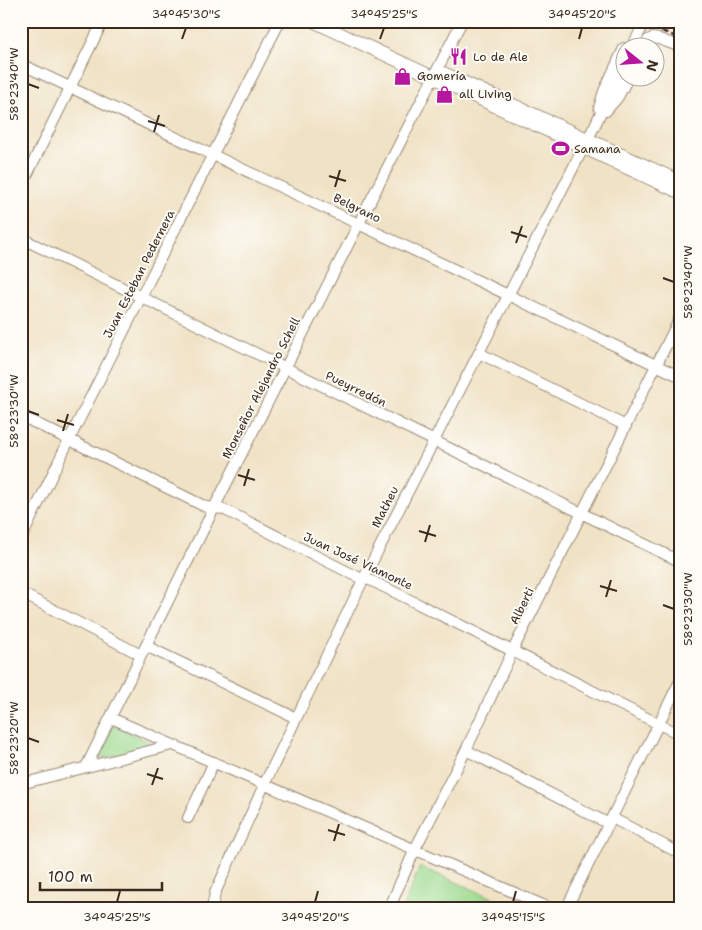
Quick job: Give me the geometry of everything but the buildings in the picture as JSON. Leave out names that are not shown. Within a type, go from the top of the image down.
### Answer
[{"type":"main road","points":[[313,21],[574,132],[586,143],[605,147],[681,182]]},
{"type":"main road","points":[[333,21],[436,74],[586,143],[681,193]]},
{"type":"street","points":[[21,186],[103,21]]},
{"type":"street","name":"Juan Esteban Pedernera","points":[[21,539],[280,21]]},
{"type":"street","name":"Monseñor Alejandro Schell","points":[[86,767],[214,508],[462,21]]},
{"type":"street","name":"Matheu","points":[[631,38],[637,29],[635,38]]},
{"type":"street","points":[[664,41],[681,47]]},
{"type":"street","name":"Belgrano","points":[[21,64],[681,377]]},
{"type":"street","name":"Matheu","points":[[596,123],[600,100],[614,70]]},
{"type":"street","name":"Matheu","points":[[212,909],[214,893],[364,578],[614,84]]},
{"type":"street","name":"Matheu","points":[[574,132],[586,131],[596,123],[618,97],[623,88]]},
{"type":"street","points":[[596,123],[598,136],[605,147]]},
{"type":"street","name":"Pueyrredón","points":[[21,238],[681,562]]},
{"type":"street","name":"Alberti","points":[[389,909],[415,849],[681,316]]},
{"type":"street","points":[[478,353],[626,426]]},
{"type":"street","name":"Juan José Viamonte","points":[[21,416],[206,507],[223,509],[358,577],[364,578],[514,650],[681,735]]},
{"type":"street","points":[[21,593],[296,718]]},
{"type":"street","points":[[566,909],[681,679]]},
{"type":"street","points":[[111,718],[265,783],[552,909]]},
{"type":"street","points":[[21,784],[172,745]]},
{"type":"street","points":[[466,750],[681,854]]},
{"type":"street","points":[[188,818],[214,762]]},
{"type":"green space","points":[[115,726],[151,743],[149,747],[104,758],[100,757],[112,727]]},
{"type":"green space","points":[[420,867],[519,909],[402,909]]},
{"type":"railway","points":[[638,21],[681,39]]},
{"type":"railway","points":[[671,21],[681,25]]},
{"type":"place","name":"Lo de Ale","points":[[459,57]]},
{"type":"place","name":"Gomería","points":[[403,76]]},
{"type":"place","name":"all Living","points":[[445,94]]},
{"type":"place","name":"Samana","points":[[560,149]]}]
